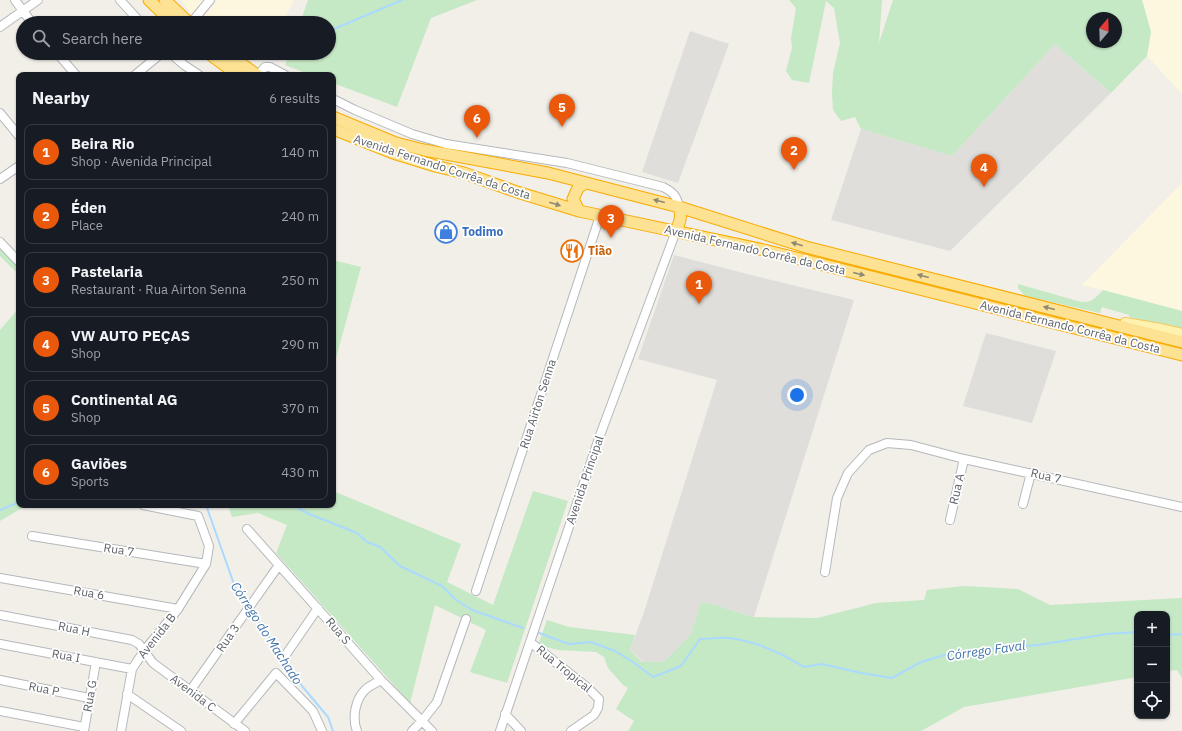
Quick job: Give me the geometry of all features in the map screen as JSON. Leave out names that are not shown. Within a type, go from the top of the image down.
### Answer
[{"type":"highway","points":[[149,0],[166,16]]},
{"type":"highway","points":[[164,0],[182,16]]},
{"type":"highway","points":[[218,60],[234,72]]},
{"type":"highway","points":[[236,60],[254,72]]},
{"type":"highway","name":"Avenida Fernando Corrêa da Costa","points":[[336,118],[396,142],[424,150],[548,173],[679,206],[806,247],[1182,342]]},
{"type":"highway","name":"Avenida Fernando Corrêa da Costa","points":[[336,130],[393,153],[464,173],[517,192],[579,211],[676,230],[764,250],[1182,355]]},
{"type":"highway","points":[[579,211],[573,199],[578,188],[585,183]]},
{"type":"highway","points":[[676,230],[681,214],[679,206]]},
{"type":"main road","name":"Avenida Fernando Corrêa da Costa","points":[[1087,317],[1161,329],[1182,334]]},
{"type":"street","points":[[15,0],[26,16]]},
{"type":"street","points":[[0,27],[38,0]]},
{"type":"street","points":[[120,0],[135,16]]},
{"type":"street","points":[[196,16],[210,0]]},
{"type":"street","points":[[63,60],[73,72]]},
{"type":"street","points":[[139,72],[153,60]]},
{"type":"street","points":[[178,60],[194,72]]},
{"type":"street","points":[[261,72],[265,67],[270,67],[279,72]]},
{"type":"street","points":[[336,100],[412,134],[446,144],[567,163],[663,187],[671,191],[677,198],[679,206]]},
{"type":"street","points":[[0,113],[16,132]]},
{"type":"street","points":[[507,166],[510,153]]},
{"type":"street","points":[[0,178],[16,168]]},
{"type":"street","name":"Rua Airton Senna","points":[[476,591],[600,216]]},
{"type":"street","name":"Avenida Principal","points":[[500,731],[599,438],[676,230]]},
{"type":"street","points":[[0,242],[16,259]]},
{"type":"street","name":"Rua 7","points":[[825,572],[838,498],[848,473],[869,450],[887,443],[911,445],[964,459],[1182,507]]},
{"type":"street","name":"Rua A","points":[[950,520],[964,459]]},
{"type":"street","points":[[1023,504],[1031,473]]},
{"type":"street","name":"Avenida B","points":[[121,731],[132,669],[144,651],[178,609],[206,564],[209,546],[198,516],[158,508]]},
{"type":"street","name":"Rua S","points":[[247,529],[381,680],[432,731]]},
{"type":"street","name":"Rua 7","points":[[32,536],[206,564]]},
{"type":"street","name":"Rua 3","points":[[190,691],[279,565]]},
{"type":"street","name":"Rua 6","points":[[0,578],[178,609]]},
{"type":"street","points":[[287,653],[318,608]]},
{"type":"street","name":"Rua H","points":[[0,615],[132,640],[139,644],[144,651]]},
{"type":"street","points":[[412,731],[437,702],[466,619]]},
{"type":"street","name":"Rua Tropical","points":[[530,642],[590,689],[599,699],[598,708],[594,715],[571,731]]},
{"type":"street","name":"Rua I","points":[[0,644],[132,669]]},
{"type":"street","name":"Avenida C","points":[[144,651],[153,663],[245,731]]},
{"type":"street","name":"Rua G","points":[[84,729],[96,662]]},
{"type":"street","points":[[234,724],[276,673],[313,712],[322,731]]},
{"type":"street","name":"Rua P","points":[[0,680],[89,698]]},
{"type":"street","points":[[357,731],[355,726],[355,708],[365,689],[381,680]]},
{"type":"street","points":[[127,694],[181,731]]},
{"type":"street","points":[[0,711],[84,729]]},
{"type":"street","points":[[505,714],[521,731]]},
{"type":"shaded area","points":[[181,0],[204,0],[192,14]]},
{"type":"shaded area","points":[[217,0],[294,0],[286,16],[204,16]]},
{"type":"shaded area","points":[[1142,0],[1182,0],[1182,94],[1147,56],[1151,32]]},
{"type":"shaded area","points":[[690,31],[729,44],[678,183],[642,172]]},
{"type":"shaded area","points":[[1055,44],[1111,93],[950,251],[831,220],[861,129],[952,156]]},
{"type":"shaded area","points":[[1182,183],[1182,311],[1082,285]]},
{"type":"shaded area","points":[[674,255],[854,300],[754,617],[701,602],[691,634],[664,662],[643,662],[630,650],[644,612],[717,380],[638,359]]},
{"type":"shaded area","points":[[986,333],[1056,351],[1032,423],[963,406]]},
{"type":"green space","points":[[308,0],[477,0],[431,18],[397,107],[336,84],[336,72],[303,72],[285,65],[287,60],[336,60],[336,16],[302,16]]},
{"type":"green space","points":[[789,0],[882,0],[879,43],[893,0],[1142,0],[1151,32],[1147,56],[1111,93],[1055,44],[952,156],[861,129],[855,117],[841,121],[833,110],[832,94],[833,73],[840,43],[834,8],[826,1],[809,83],[792,80],[786,71],[792,48],[791,38],[796,8]]},
{"type":"green space","points":[[0,248],[16,264],[16,272],[0,256]]},
{"type":"green space","points":[[336,261],[361,267],[336,358]]},
{"type":"green space","points":[[1018,284],[1081,302],[1088,302],[1103,290],[1182,311],[1182,330],[1129,317],[1129,315],[1102,307],[1100,313],[1025,296],[1018,288]]},
{"type":"green space","points":[[16,311],[16,508],[22,508],[0,521],[0,330]]},
{"type":"green space","points":[[533,491],[568,501],[507,683],[470,672],[486,630],[435,605],[410,703],[276,553],[287,525],[258,513],[232,517],[229,508],[336,508],[336,492],[461,544],[447,582],[493,605]]},
{"type":"green space","points":[[964,586],[1018,589],[1050,605],[1182,598],[1182,678],[1177,670],[1170,671],[1170,611],[1134,611],[1134,678],[964,707],[921,731],[628,731],[634,721],[616,709],[628,688],[623,685],[608,668],[604,657],[596,652],[558,650],[538,645],[547,620],[569,627],[635,635],[630,650],[642,662],[664,662],[691,634],[701,602],[753,617],[817,618],[876,603],[924,600],[927,590]]},
{"type":"waterway","points":[[336,28],[402,0]]},
{"type":"waterway","points":[[0,510],[16,503]]},
{"type":"waterway","name":"Córrego do Machado","points":[[207,508],[235,587],[247,605]]},
{"type":"waterway","name":"Córrego Faval","points":[[298,508],[357,533],[367,542],[380,547],[400,566],[442,586],[455,599],[472,610],[523,628]]},
{"type":"waterway","name":"Córrego do Machado","points":[[251,610],[302,686],[328,717],[333,731]]},
{"type":"waterway","name":"Córrego Faval","points":[[539,633],[569,644],[591,642],[615,651],[653,677],[681,666],[700,639],[729,638],[759,645],[777,652],[804,667],[822,664],[892,678],[921,662],[955,652],[1038,645],[1107,634],[1134,632]]},
{"type":"waterway","name":"Córrego Faval","points":[[1170,635],[1182,634]]},
{"type":"place","name":"Continental AG","points":[[562,127]]},
{"type":"place","name":"Gaviões","points":[[477,138]]},
{"type":"place","name":"Éden","points":[[794,170]]},
{"type":"place","name":"VW AUTO PEÇAS","points":[[984,187]]},
{"type":"place","name":"Todimo","points":[[446,232]]},
{"type":"place","name":"Pastelaria","points":[[611,238]]},
{"type":"place","name":"Tião","points":[[572,251]]},
{"type":"place","name":"Beira Rio","points":[[699,304]]}]
